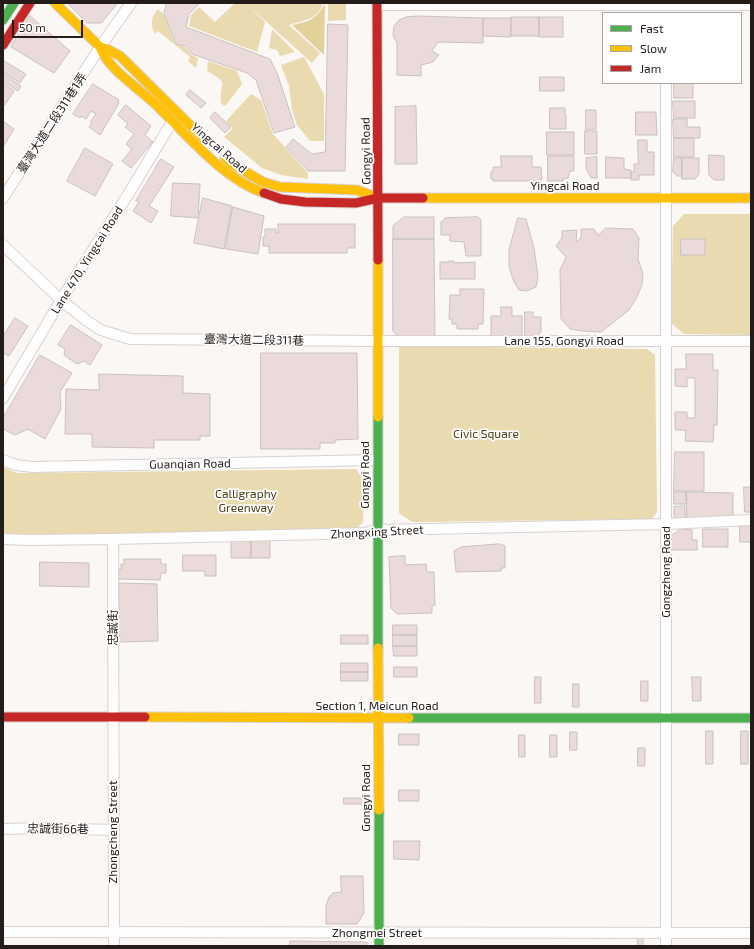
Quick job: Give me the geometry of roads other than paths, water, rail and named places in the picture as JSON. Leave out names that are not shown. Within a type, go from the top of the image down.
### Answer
[{"type":"main road","points":[[3,20],[14,3]]},
{"type":"main road","points":[[3,46],[30,3]]},
{"type":"main road","name":"Yingcai Road","points":[[55,3],[100,48],[110,64],[154,103],[172,122],[228,173],[244,184],[268,196],[305,202],[356,203],[378,198],[751,198]]},
{"type":"main road","name":"Gongyi Road","points":[[377,4],[379,946]]},
{"type":"main road","name":"Yingcai Road","points":[[100,48],[107,49],[120,56],[215,149],[232,164],[248,174],[263,182],[280,187],[357,190],[378,198]]},
{"type":"main road","name":"Section 1, Meicun Road","points":[[3,717],[751,718]]},
{"type":"street","name":"臺灣大道二段311巷1弄","points":[[3,198],[100,48],[131,3]]},
{"type":"street","points":[[377,4],[582,4],[667,7],[751,5]]},
{"type":"street","name":"Gongzheng Road","points":[[666,84],[666,946]]},
{"type":"street","name":"Lane 470, Yingcai Road","points":[[3,398],[61,300],[172,122]]},
{"type":"street","name":"臺灣大道二段311巷","points":[[3,245],[61,300],[87,321],[101,330],[130,339],[378,341]]},
{"type":"street","name":"Lane 155, Gongyi Road","points":[[378,341],[751,341]]},
{"type":"street","name":"Guanqian Road","points":[[3,460],[16,465],[33,467],[377,460]]},
{"type":"street","name":"Zhongxing Street","points":[[3,539],[28,540],[365,534],[377,530],[666,524],[751,520]]},
{"type":"street","name":"忠誠街","points":[[113,538],[113,718]]},
{"type":"street","name":"Zhongcheng Street","points":[[113,718],[114,946]]},
{"type":"street","name":"忠誠街66巷","points":[[3,829],[44,828],[113,830]]},
{"type":"street","name":"Zhongmei Street","points":[[3,932],[751,933]]},
{"type":"park label","name":"Civic Square","points":[[486,434]]},
{"type":"park label","name":"Calligraphy Greenway","points":[[246,501]]}]
